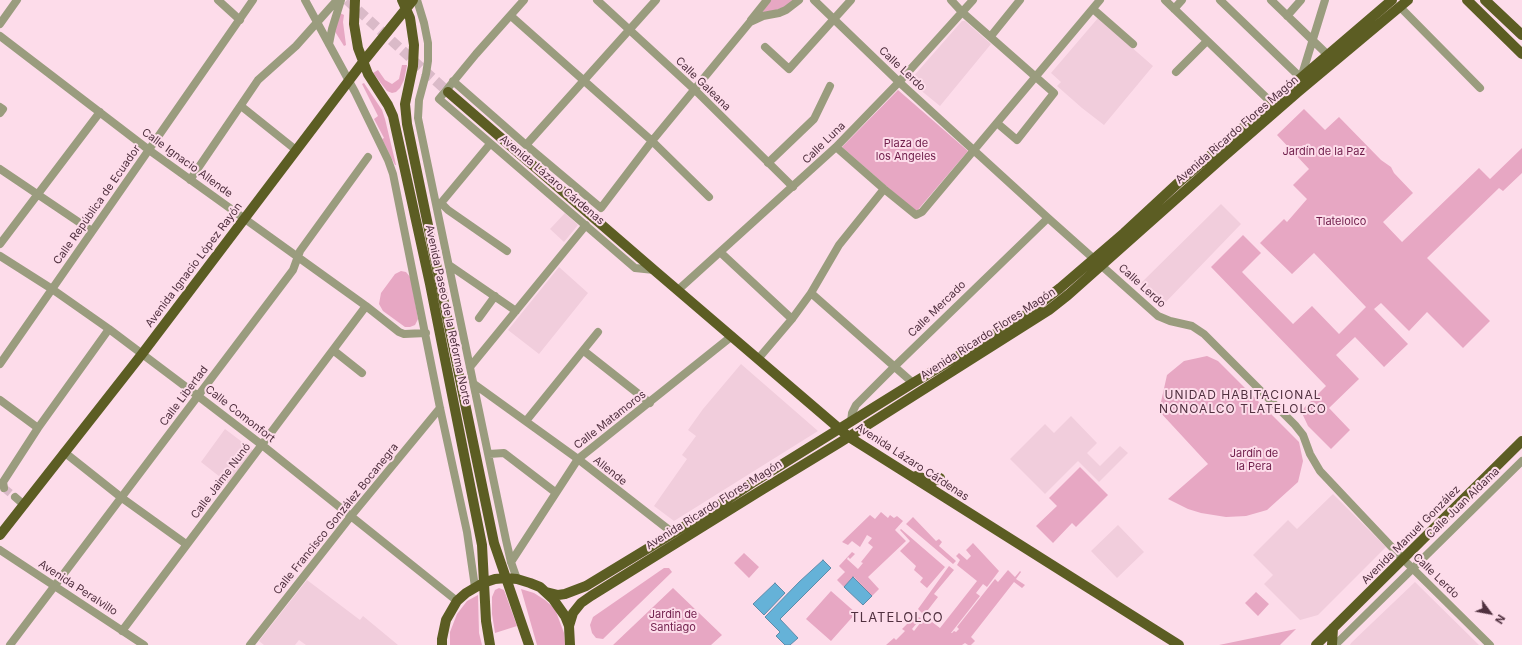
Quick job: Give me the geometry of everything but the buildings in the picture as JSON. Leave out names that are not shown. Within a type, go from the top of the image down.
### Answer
[{"type":"main road","name":"Avenida Paseo de la Reforma Norte","points":[[355,0],[353,10],[355,38],[363,62],[393,116],[449,376],[482,545],[479,585],[490,645]]},
{"type":"main road","name":"Avenida Ignacio López Rayón","points":[[0,535],[142,354],[349,81],[404,4],[413,0]]},
{"type":"main road","name":"Avenida Ricardo Flores Magón","points":[[569,626],[573,612],[581,603],[591,596],[849,437],[1028,324],[1068,295],[1098,262],[1275,106],[1396,3],[1408,0]]},
{"type":"main road","points":[[1467,0],[1522,54]]},
{"type":"main road","points":[[1485,0],[1522,35]]},
{"type":"main road","name":"Avenida Paseo de la Reforma Norte","points":[[404,4],[412,27],[415,55],[406,104],[407,124],[494,542],[529,645]]},
{"type":"main road","name":"Avenida Ricardo Flores Magón","points":[[1275,106],[1301,78],[1331,58]]},
{"type":"main road","name":"Avenida Lázaro Cárdenas","points":[[448,92],[849,437],[1179,645]]},
{"type":"main road","name":"Avenida Ricardo Flores Magón","points":[[546,592],[558,595],[566,594],[586,586],[913,383],[1023,317],[1060,288],[1098,262]]},
{"type":"main road","name":"Avenida Manuel González","points":[[1316,645],[1522,441]]},
{"type":"main road","points":[[906,474],[934,481],[940,478]]},
{"type":"main road","points":[[442,645],[446,620],[457,601],[479,585],[506,578],[517,579],[530,583],[546,592],[560,607],[569,626],[570,645]]},
{"type":"main road","points":[[1333,628],[1333,645]]},
{"type":"street","points":[[0,24],[18,0]]},
{"type":"street","points":[[218,0],[240,20]]},
{"type":"street","name":"Calle República de Ecuador","points":[[0,364],[254,0]]},
{"type":"street","name":"Avenida Paseo de la Reforma Norte","points":[[305,0],[316,23],[349,81],[388,160],[393,174],[440,408],[479,585]]},
{"type":"street","points":[[190,180],[240,106],[264,74],[296,46],[338,0]]},
{"type":"street","points":[[329,44],[341,0]]},
{"type":"street","name":"Avenida Paseo de la Reforma Norte","points":[[417,0],[428,43],[428,61],[419,100],[418,118],[439,203],[449,265],[470,367],[511,562],[517,579]]},
{"type":"street","points":[[524,0],[453,81],[526,146],[601,208],[652,141],[767,0]]},
{"type":"street","name":"Calle Galeana","points":[[596,0],[695,90],[793,187]]},
{"type":"street","points":[[526,146],[656,0]]},
{"type":"street","points":[[750,22],[763,16],[786,10],[799,0]]},
{"type":"street","name":"Calle Lerdo","points":[[814,0],[899,82],[1158,316],[1170,321],[1192,326],[1204,334],[1295,425],[1303,435],[1310,454],[1320,472],[1403,559],[1490,645]]},
{"type":"street","points":[[765,47],[789,69],[851,0]]},
{"type":"street","points":[[951,0],[962,12],[1054,93],[1017,140],[997,123]]},
{"type":"street","name":"Calle Luna","points":[[678,290],[836,147],[899,82],[973,0]]},
{"type":"street","points":[[991,36],[1020,0]]},
{"type":"street","points":[[836,147],[916,216],[922,212],[1100,0]]},
{"type":"street","points":[[1165,0],[1275,106]]},
{"type":"street","points":[[1174,9],[1182,0]]},
{"type":"street","points":[[1220,0],[1301,78],[1324,0]]},
{"type":"street","points":[[1271,0],[1331,58]]},
{"type":"street","points":[[1287,16],[1301,0]]},
{"type":"street","points":[[1396,3],[1480,88]]},
{"type":"street","points":[[1093,9],[1133,44]]},
{"type":"street","points":[[511,16],[652,141],[709,197]]},
{"type":"street","name":"Calle Ignacio Allende","points":[[0,36],[149,150],[366,306],[399,332],[404,334],[426,333]]},
{"type":"street","points":[[1176,72],[1206,41]]},
{"type":"street","name":"Avenida Lázaro Cárdenas","points":[[453,81],[439,99],[635,268],[654,270]]},
{"type":"street","points":[[768,163],[814,119],[830,86]]},
{"type":"street","points":[[240,106],[296,150]]},
{"type":"street","points":[[0,244],[100,112]]},
{"type":"street","points":[[490,144],[439,203],[506,251]]},
{"type":"street","name":"Calle Libertad","points":[[10,645],[293,270],[300,251],[368,157]]},
{"type":"street","points":[[0,169],[36,195],[92,231]]},
{"type":"street","points":[[758,359],[812,293],[839,245],[884,189]]},
{"type":"street","name":"Calle Mercado","points":[[851,422],[852,413],[856,405],[1048,218]]},
{"type":"street","points":[[470,367],[586,225]]},
{"type":"street","points":[[720,252],[792,319]]},
{"type":"street","name":"Calle Comonfort","points":[[0,256],[52,289],[109,329],[198,396],[262,445],[457,601]]},
{"type":"street","points":[[449,265],[516,311]]},
{"type":"street","points":[[812,293],[913,383]]},
{"type":"street","points":[[479,318],[495,296]]},
{"type":"street","name":"Calle Jaime Nunó","points":[[122,631],[366,306]]},
{"type":"street","points":[[4,488],[3,482],[38,428],[109,329]]},
{"type":"street","points":[[526,421],[598,332]]},
{"type":"street","name":"Calle Matamoros","points":[[511,562],[555,492],[578,459],[732,336]]},
{"type":"street","points":[[332,350],[362,373]]},
{"type":"street","points":[[584,351],[650,403]]},
{"type":"street","name":"Allende","points":[[474,384],[578,459],[673,533]]},
{"type":"street","points":[[0,400],[38,428]]},
{"type":"street","name":"Calle Francisco González Bocanegra","points":[[250,645],[351,516],[440,408]]},
{"type":"street","points":[[64,452],[122,498],[186,544]]},
{"type":"street","points":[[489,454],[504,453],[555,492]]},
{"type":"street","name":"Calle Juan Aldama","points":[[1333,645],[1522,461]]},
{"type":"street","points":[[15,497],[24,504]]},
{"type":"street","name":"Avenida Peralvillo","points":[[0,550],[144,645]]},
{"type":"shaded area","points":[[1098,18],[1153,66],[1104,125],[1057,86],[1061,82],[1051,73]]},
{"type":"shaded area","points":[[962,21],[965,21],[991,44],[940,106],[913,84],[911,79]]},
{"type":"shaded area","points":[[1221,204],[1241,224],[1162,306],[1140,284]]},
{"type":"shaded area","points":[[565,213],[578,225],[564,242],[550,229]]},
{"type":"shaded area","points":[[559,267],[588,293],[539,354],[508,330]]},
{"type":"shaded area","points":[[741,364],[818,431],[674,521],[654,506],[687,459],[682,455],[696,436],[688,430],[703,409]]},
{"type":"shaded area","points":[[1071,416],[1097,443],[1087,453],[1100,466],[1120,446],[1128,453],[1099,482],[1078,461],[1045,494],[1010,459],[1045,424],[1054,433]]},
{"type":"shaded area","points":[[225,429],[254,451],[229,484],[201,462]]},
{"type":"shaded area","points":[[1333,494],[1386,547],[1318,615],[1300,620],[1264,584],[1273,575],[1253,555],[1288,520],[1297,529]]},
{"type":"shaded area","points":[[1118,525],[1144,552],[1117,578],[1091,551]]},
{"type":"shaded area","points":[[307,580],[360,620],[363,616],[398,645],[306,645],[299,640],[295,645],[264,645],[259,641]]},
{"type":"shaded area","points":[[1415,582],[1479,645],[1350,645],[1351,643]]},
{"type":"green space","points":[[769,0],[797,0],[793,4],[761,15]]},
{"type":"green space","points":[[340,13],[344,15],[343,22],[346,45],[344,46],[334,30]]},
{"type":"green space","points":[[402,65],[407,65],[404,80],[396,92],[392,93],[387,91],[373,73],[378,70],[385,80],[392,84],[399,79]]},
{"type":"green space","points":[[364,83],[382,110],[396,165],[382,139],[384,138],[374,119],[378,116],[362,84]]},
{"type":"green space","name":"Plaza de los Angeles","points":[[898,90],[968,151],[916,212],[842,147]]},
{"type":"green space","name":"Tlatelolco","points":[[1304,109],[1325,130],[1339,117],[1381,160],[1391,167],[1394,173],[1413,193],[1383,222],[1402,242],[1479,168],[1490,179],[1522,148],[1522,173],[1503,191],[1499,188],[1427,258],[1490,321],[1463,348],[1427,312],[1409,331],[1381,303],[1374,309],[1408,344],[1384,367],[1355,337],[1336,355],[1359,379],[1329,408],[1350,430],[1331,449],[1308,426],[1301,411],[1326,386],[1211,267],[1243,235],[1261,253],[1242,272],[1293,324],[1312,306],[1339,334],[1366,307],[1314,253],[1292,274],[1260,243],[1284,219],[1287,222],[1307,199],[1293,185],[1309,169],[1277,135]]},
{"type":"green space","points":[[401,271],[406,272],[411,278],[418,319],[415,325],[410,327],[405,327],[383,311],[379,304],[381,293],[395,274]]},
{"type":"green space","name":"Jardín de la Pera","points":[[1207,356],[1218,361],[1299,442],[1303,461],[1298,482],[1267,510],[1246,516],[1226,517],[1201,513],[1188,509],[1168,499],[1208,464],[1159,411],[1167,375],[1184,361]]},
{"type":"green space","points":[[1080,467],[1108,495],[1076,527],[1072,523],[1053,543],[1036,526],[1057,506],[1049,498]]},
{"type":"green space","points":[[881,512],[888,518],[890,515],[894,518],[897,516],[903,521],[895,530],[906,541],[868,577],[879,589],[872,596],[854,577],[844,587],[837,580],[845,572],[839,566],[852,552],[855,554],[850,559],[848,557],[847,559],[858,569],[863,563],[861,562],[873,547],[868,543],[872,538],[867,535],[860,547],[852,541],[848,545],[842,542],[870,515],[875,519]]},
{"type":"green space","points":[[913,517],[936,541],[939,539],[942,542],[939,546],[956,561],[953,564],[906,524]]},
{"type":"green space","points":[[901,529],[945,567],[927,588],[920,582],[923,578],[914,570],[916,566],[900,551],[910,541],[900,530]]},
{"type":"green space","points":[[973,543],[999,571],[987,587],[983,584],[976,593],[980,596],[951,633],[954,631],[956,632],[959,629],[957,627],[995,579],[998,582],[1008,570],[1015,577],[1020,571],[1021,572],[1016,579],[1025,585],[1022,588],[1014,582],[971,637],[975,641],[971,645],[965,643],[962,645],[886,645],[894,638],[896,640],[905,631],[902,629],[913,618],[913,615],[921,618],[912,629],[914,631],[924,618],[927,621],[928,619],[940,628],[977,581],[957,565],[960,560],[956,556],[959,553],[967,560],[971,556],[966,550]]},
{"type":"green space","points":[[744,553],[759,567],[749,578],[734,563]]},
{"type":"green space","points":[[949,566],[954,570],[934,594],[938,597],[924,615],[918,609]]},
{"type":"green space","points":[[664,568],[669,568],[672,572],[603,639],[596,638],[592,633],[590,625],[593,617]]},
{"type":"green space","points":[[499,588],[504,590],[517,626],[495,633],[492,614],[492,597],[495,590]]},
{"type":"green space","name":"Jardin de Santiago","points":[[673,588],[722,635],[711,645],[613,645]]},
{"type":"green space","points":[[521,589],[534,593],[555,609],[564,633],[565,645],[537,645]]},
{"type":"green space","points":[[831,591],[856,613],[831,641],[806,619]]},
{"type":"green space","points":[[1256,592],[1269,604],[1258,616],[1245,603]]},
{"type":"green space","points":[[478,595],[479,633],[482,645],[450,645],[450,632],[457,614],[467,601]]},
{"type":"green space","points":[[1296,629],[1280,645],[1219,645]]},
{"type":"water","points":[[823,560],[831,568],[780,619],[798,638],[790,645],[785,645],[776,636],[780,632],[765,617]]},
{"type":"water","points":[[853,577],[872,596],[863,605],[844,587]]},
{"type":"water","points":[[775,583],[785,593],[764,615],[753,604]]},
{"type":"tunnel","points":[[347,0],[448,92]]},
{"type":"tunnel","points":[[4,488],[15,497]]},
{"type":"district","name":"UNIDAD HABITACIONAL NONOALCO TLATELOLCO","points":[[1243,402]]},
{"type":"district","name":"TLATELOLCO","points":[[897,618]]},
{"type":"park label","name":"Jardín de la Paz","points":[[1324,152]]}]
